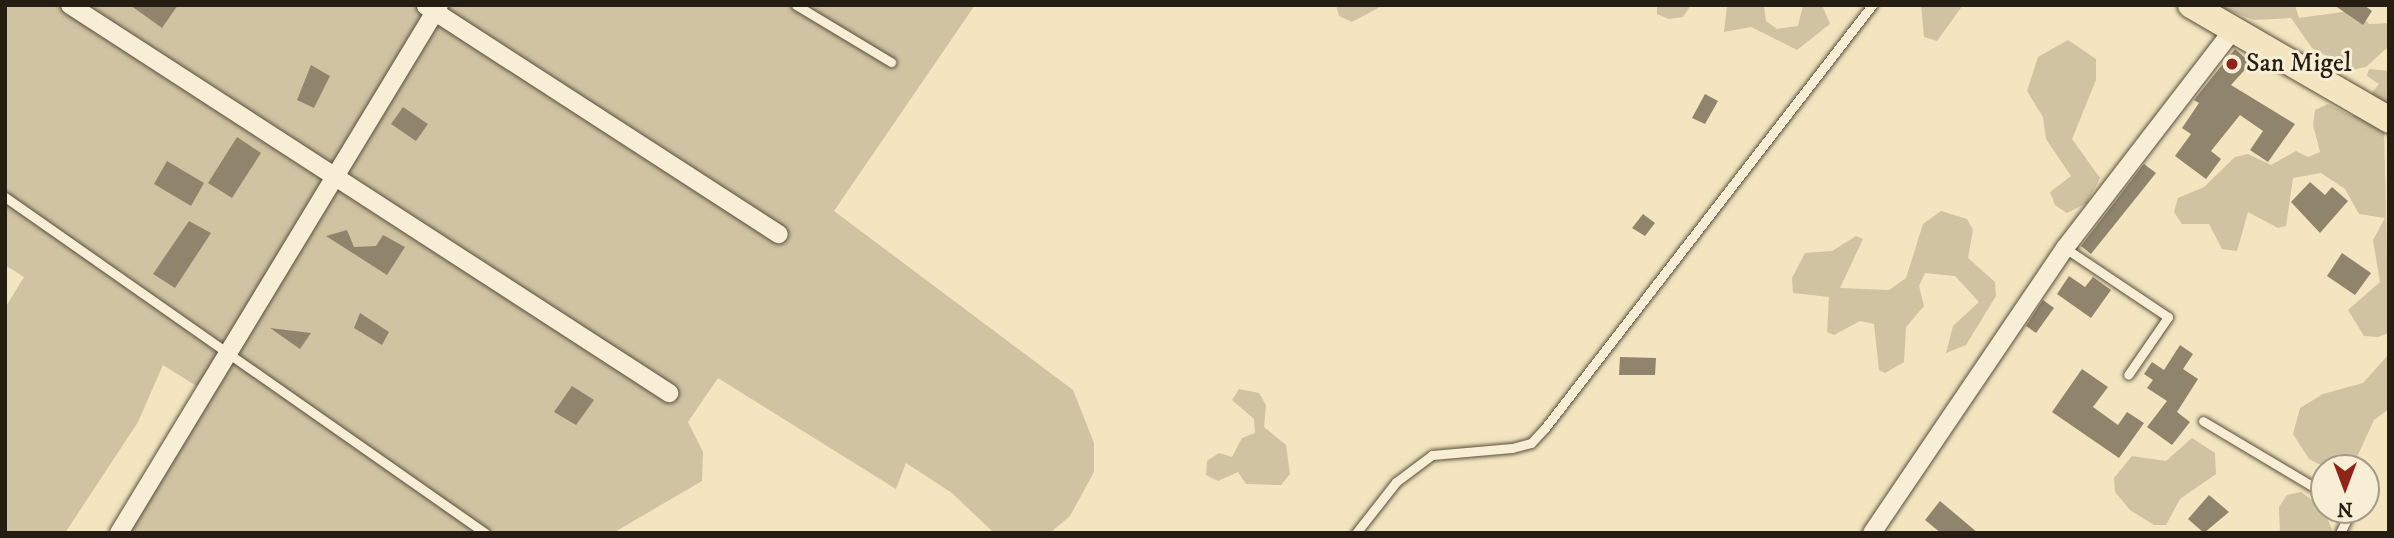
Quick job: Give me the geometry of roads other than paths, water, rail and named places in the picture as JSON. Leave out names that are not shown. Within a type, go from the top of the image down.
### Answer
[{"type":"main road","points":[[2191,5],[2389,120]]},
{"type":"street","points":[[70,5],[669,393]]},
{"type":"street","points":[[119,533],[234,351],[433,7],[779,234]]},
{"type":"street","points":[[1872,533],[2065,248],[2233,30]]},
{"type":"lane","points":[[796,5],[891,62]]},
{"type":"lane","points":[[1356,533],[1396,482],[1432,455],[1531,443],[1872,5]]},
{"type":"lane","points":[[5,197],[234,351],[485,533]]},
{"type":"lane","points":[[2065,248],[2168,317],[2128,375]]},
{"type":"lane","points":[[2203,421],[2310,486]]},
{"type":"place","name":"San Migel","points":[[2232,64]]}]
